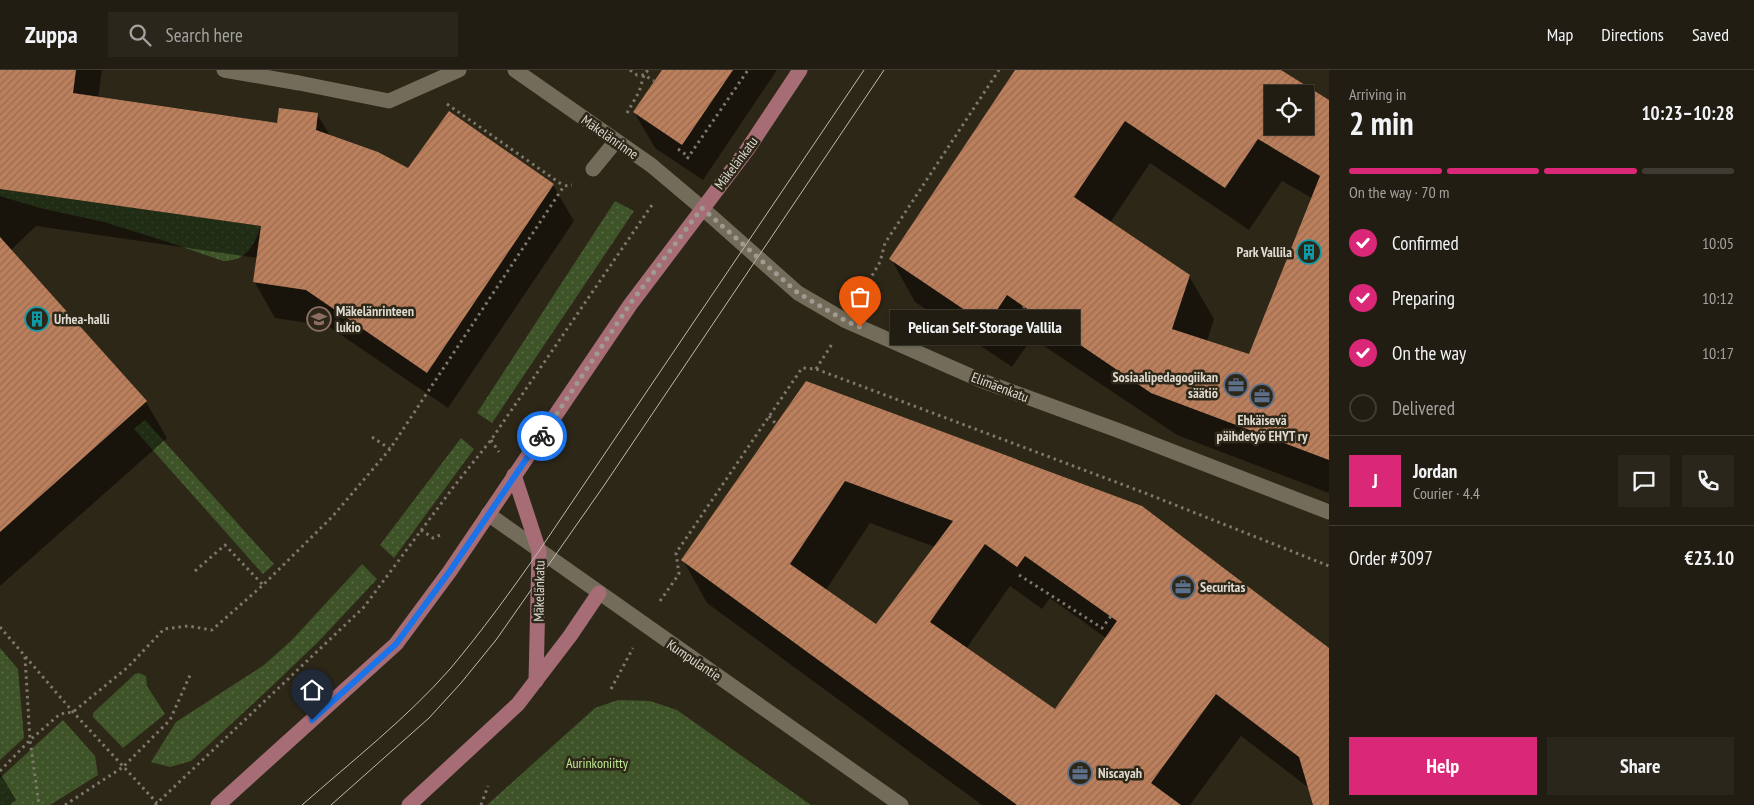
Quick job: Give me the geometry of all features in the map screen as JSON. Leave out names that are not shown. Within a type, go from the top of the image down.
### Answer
[{"type":"main road","name":"Mäkelänkatu","points":[[218,805],[396,644],[450,571],[630,304],[748,150],[800,70]]},
{"type":"main road","name":"Mäkelänkatu","points":[[514,475],[539,551],[536,681]]},
{"type":"main road","points":[[409,805],[518,704],[599,593]]},
{"type":"street","points":[[224,70],[389,101],[459,70]]},
{"type":"street","name":"Mäkelänrinne","points":[[516,70],[671,181],[702,208]]},
{"type":"street","points":[[593,170],[616,141]]},
{"type":"street","name":"Elimäenkatu","points":[[702,208],[798,293],[846,321],[980,380],[1117,430],[1329,512]]},
{"type":"street","name":"Kumpulantie","points":[[488,514],[901,805]]},
{"type":"path","points":[[630,70],[644,75],[654,82]]},
{"type":"path","points":[[627,113],[639,92],[644,75],[648,70]]},
{"type":"path","points":[[0,627],[156,804],[364,607],[491,440],[651,206],[689,157],[748,70]]},
{"type":"path","points":[[846,321],[880,262],[885,242],[1000,70]]},
{"type":"path","points":[[423,87],[564,186],[581,184]]},
{"type":"path","points":[[0,771],[30,740],[60,714],[73,712],[128,667],[164,629],[188,626],[212,630],[263,585],[332,517],[390,449],[564,186]]},
{"type":"path","points":[[1002,340],[1024,307]]},
{"type":"path","points":[[679,574],[676,553],[802,368],[816,369],[1145,493],[1329,566]]},
{"type":"path","points":[[769,416],[776,424]]},
{"type":"path","points":[[372,437],[390,449]]},
{"type":"path","points":[[195,571],[225,545],[263,585]]},
{"type":"path","points":[[1019,575],[1102,628],[1111,616]]},
{"type":"path","points":[[26,656],[30,740],[39,805]]},
{"type":"path","points":[[65,805],[123,767],[170,720],[191,673]]},
{"type":"path","points":[[482,805],[488,786]]},
{"type":"green space","points":[[0,189],[261,226],[248,251],[238,258],[223,261],[104,222],[40,208],[0,196]]},
{"type":"green space","points":[[615,201],[634,211],[492,423],[477,413]]},
{"type":"green space","points":[[145,420],[274,564],[263,574],[134,429]]},
{"type":"green space","points":[[461,438],[474,449],[394,558],[380,545]]},
{"type":"green space","points":[[362,564],[377,579],[319,641],[270,688],[191,761],[170,767],[151,762],[176,722],[264,665],[292,640]]},
{"type":"green space","points":[[0,648],[18,669],[24,738],[0,760]]},
{"type":"green space","points":[[139,673],[146,676],[147,686],[165,714],[123,748],[93,717],[93,713],[135,674]]},
{"type":"green space","name":"Aurinkoniitty","points":[[618,700],[650,701],[677,710],[811,805],[487,805],[595,708]]},
{"type":"green space","points":[[63,720],[95,756],[98,775],[50,805],[0,805],[0,778]]},
{"type":"building","points":[[0,70],[76,70],[73,93],[277,123],[279,108],[318,113],[316,130],[378,152],[408,168],[449,111],[554,184],[427,373],[306,290],[253,282],[261,226],[0,189]]},
{"type":"building","points":[[662,70],[733,70],[682,145],[633,112]]},
{"type":"building","points":[[1015,70],[1281,70],[1305,85],[1264,85],[1264,135],[1314,135],[1314,91],[1329,100],[1329,460],[1151,393],[1007,295],[987,325],[889,259]],"holes":[[[1125,121],[1225,188],[1258,139],[1320,176],[1249,354],[1172,329],[1190,275],[1074,197]]]},
{"type":"building","name":"Urhea-halli","points":[[0,237],[147,401],[0,532]]},
{"type":"building","points":[[806,381],[1142,506],[1329,648],[1329,805],[1313,805],[1299,757],[1216,694],[1151,783],[1181,805],[1017,805],[681,560]],"holes":[[[845,481],[953,521],[876,624],[790,564]],[[985,544],[1017,567],[1025,556],[1117,621],[1055,709],[930,622]]]},
{"type":"tram line","points":[[302,805],[416,705],[450,669],[485,626],[539,551],[864,70]]},
{"type":"tram line","points":[[331,805],[429,718],[496,640],[603,487],[884,70]]},
{"type":"way so far","points":[[542,436],[630,304],[702,208],[798,293],[860,327]]},
{"type":"place","name":"Park Vallila","points":[[1309,252]]},
{"type":"place","name":"Urhea-halli","points":[[37,319]]},
{"type":"place","name":"Mäkelänrinteen lukio","points":[[319,319]]},
{"type":"place","name":"Pelican Self-Storage Vallila","points":[[860,327]]},
{"type":"place","name":"Sosiaalipedagogiikan säätiö","points":[[1236,385]]},
{"type":"place","name":"Ehkäisevä päihdetyö EHYT ry","points":[[1262,396]]},
{"type":"place","name":"Securitas","points":[[1183,587]]},
{"type":"place","name":"Niscayah","points":[[1080,773]]},
{"type":"route","points":[[312,720],[396,644],[450,571],[542,436]]}]
